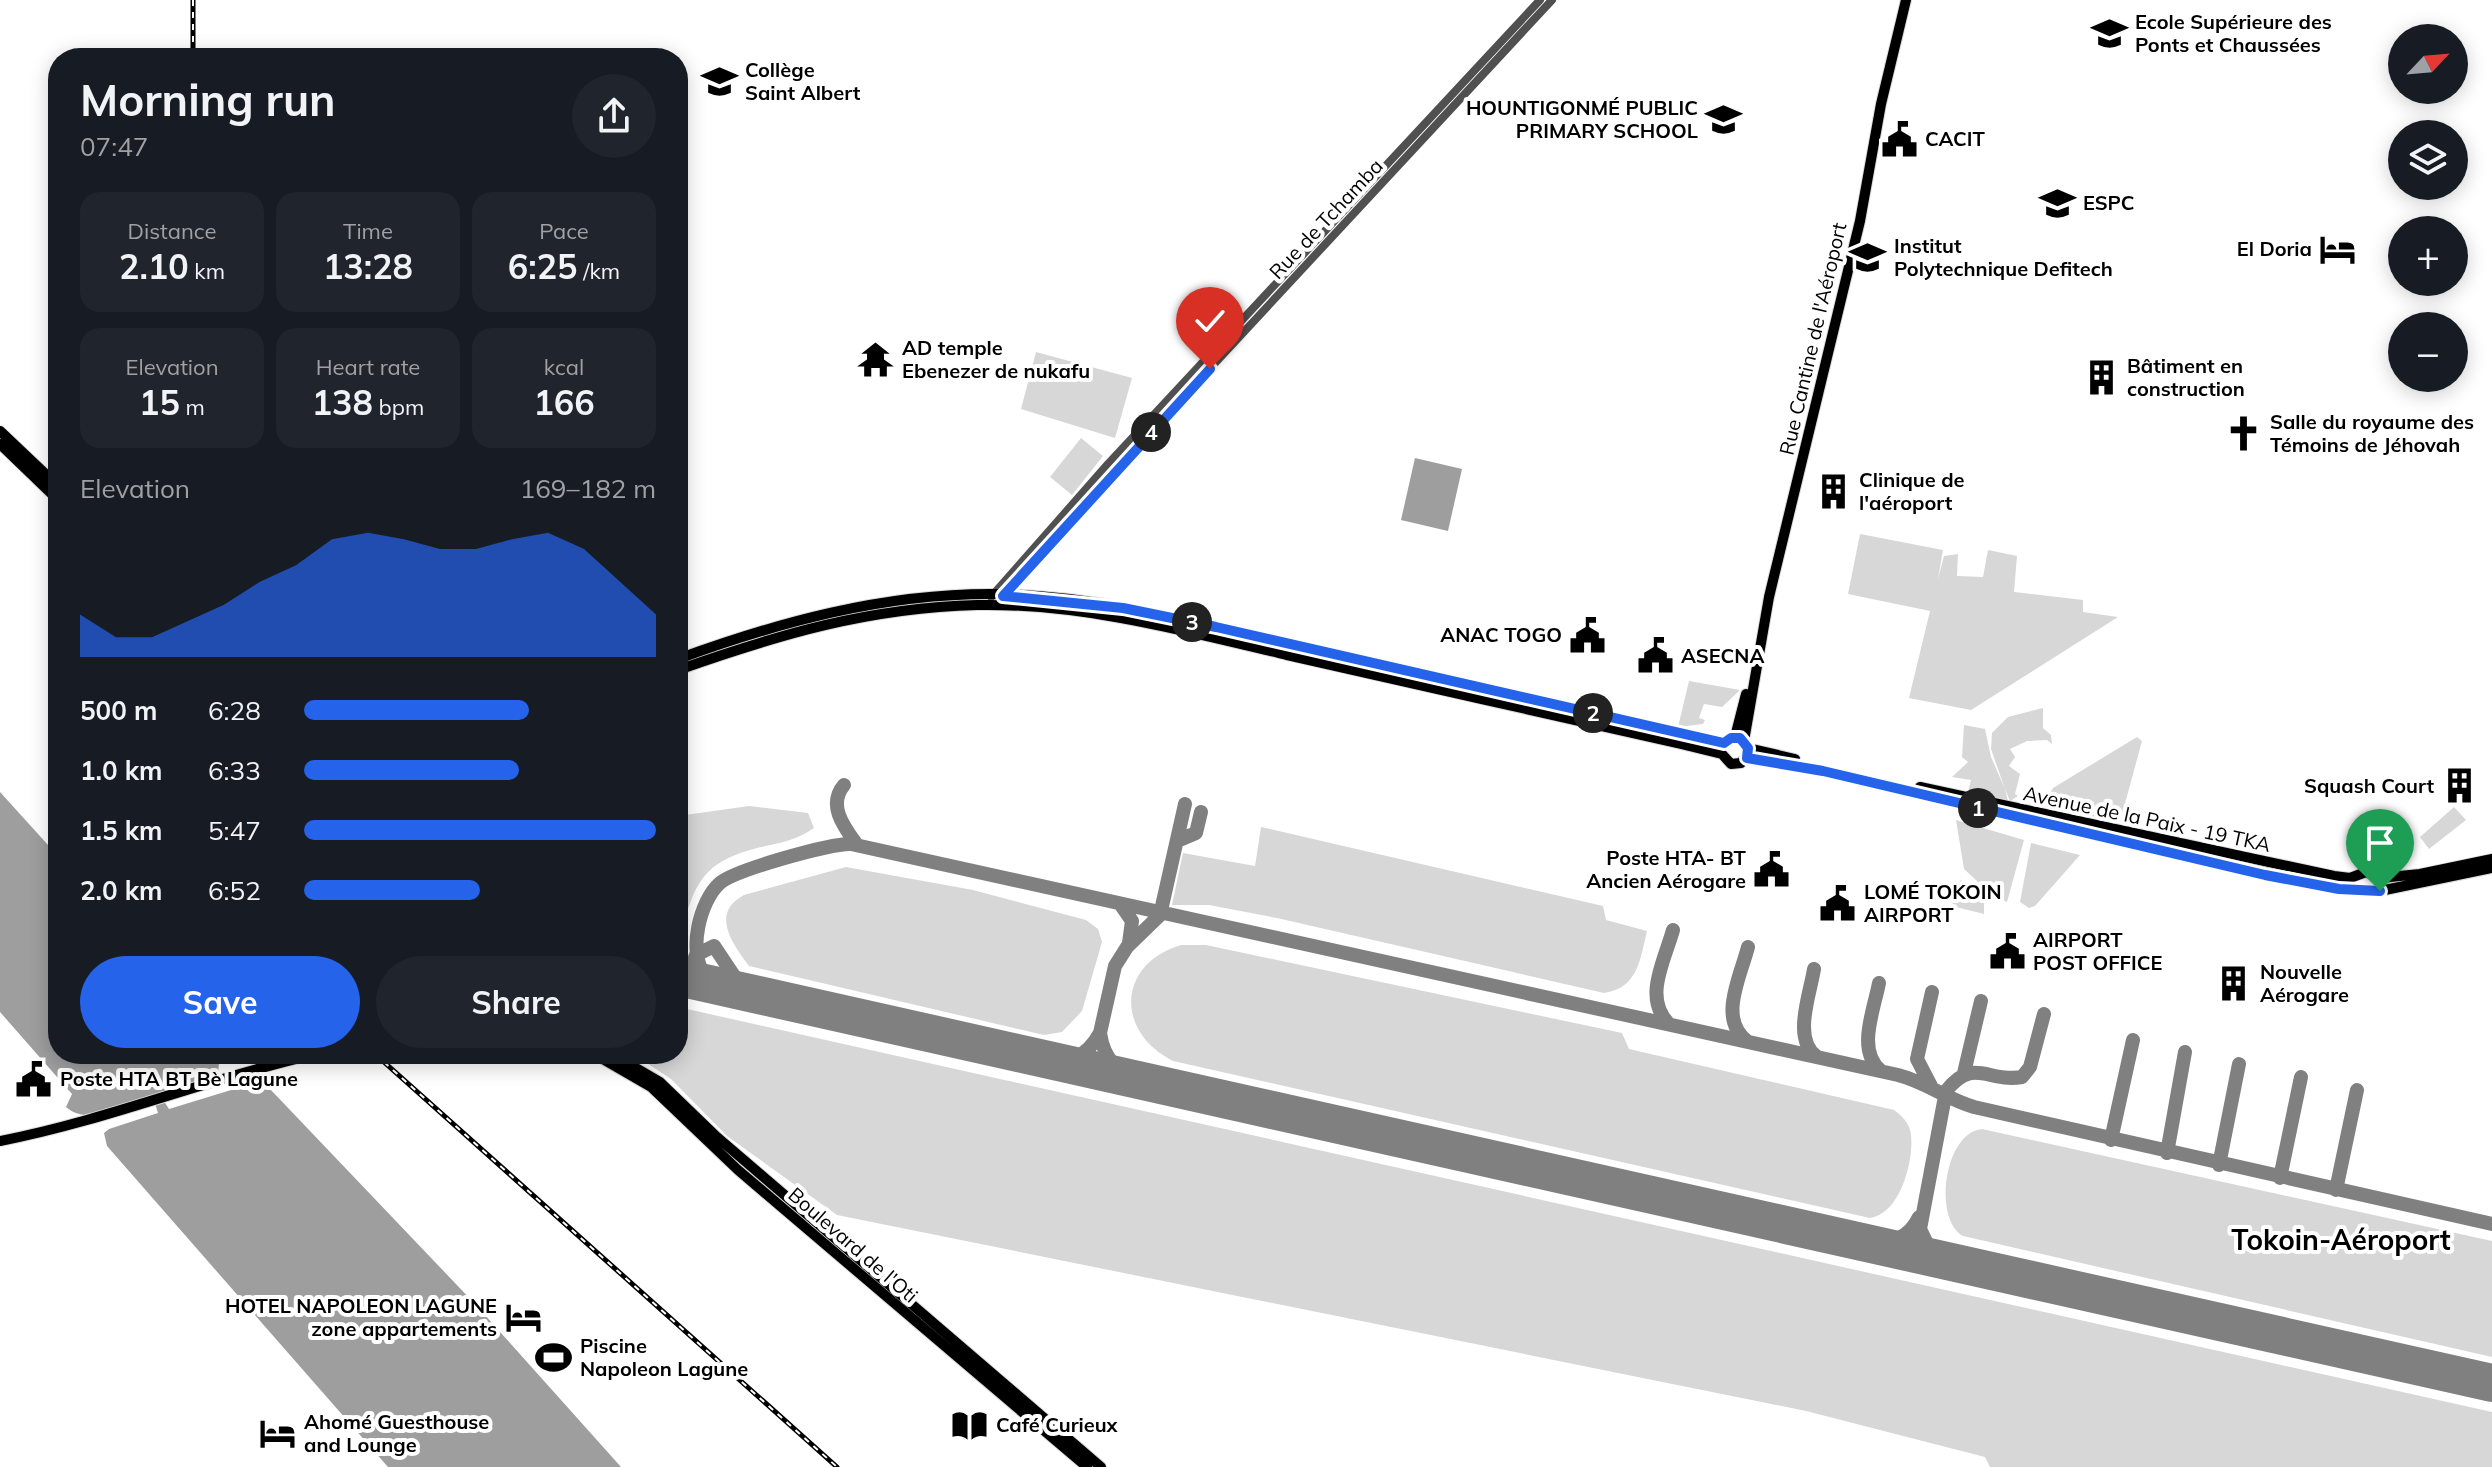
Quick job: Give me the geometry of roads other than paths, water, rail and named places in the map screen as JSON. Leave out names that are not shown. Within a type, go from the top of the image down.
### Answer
[{"type":"main road","name":"Rue Cantine de l'Aéroport","points":[[1743,746],[1751,686],[1782,541],[1860,221],[1881,104],[1906,0]]},
{"type":"main road","points":[[0,431],[48,477]]},
{"type":"main road","points":[[0,444],[48,490]]},
{"type":"main road","points":[[688,666],[783,633],[847,619],[996,600]]},
{"type":"main road","points":[[688,656],[778,625],[860,606],[996,600],[1123,608],[1216,627],[1723,749],[1743,746]]},
{"type":"main road","points":[[1723,749],[1731,764],[1743,746]]},
{"type":"main road","name":"Avenue de la Paix - 19 TKA","points":[[1743,746],[1823,771],[2339,889],[2380,891],[2492,868]]},
{"type":"main road","name":"Avenue de la Paix - 19 TKA","points":[[1743,746],[2317,874],[2350,878],[2370,873],[2380,878],[2492,859]]},
{"type":"main road","points":[[0,1141],[98,1119],[279,1064]]},
{"type":"main road","name":"Boulevard de l'Oti","points":[[611,1064],[651,1087],[738,1170],[1087,1467]]},
{"type":"main road","name":"Boulevard de l'Oti","points":[[629,1064],[660,1082],[729,1148],[1101,1467]]},
{"type":"street","name":"Rue de Tchamba","points":[[996,600],[1108,464],[1540,0]]},
{"type":"street","name":"Rue de Tchamba","points":[[996,600],[1552,0]]},
{"type":"railway","points":[[193,0],[193,48]]},
{"type":"railway","points":[[386,1064],[837,1467]]},
{"type":"place","name":"Ecole Supérieure des Ponts et Chaussées","points":[[2109,33]]},
{"type":"place","name":"Collège Saint Albert","points":[[719,82]]},
{"type":"place","name":"HOUNTIGONMÉ PUBLIC PRIMARY SCHOOL","points":[[1724,120]]},
{"type":"place","name":"CACIT","points":[[1899,139]]},
{"type":"place","name":"ESPC","points":[[2057,203]]},
{"type":"place","name":"El Doria","points":[[2338,249]]},
{"type":"place","name":"Institut Polytechnique Defitech","points":[[1868,257]]},
{"type":"place","name":"AD temple Ebenezer de nukafu","points":[[876,360]]},
{"type":"place","name":"Bâtiment en construction","points":[[2101,377]]},
{"type":"place","name":"Salle du royaume des Témoins de Jéhovah","points":[[2244,433]]},
{"type":"place","name":"Clinique de l'aéroport","points":[[1833,491]]},
{"type":"place","name":"ANAC TOGO","points":[[1588,635]]},
{"type":"place","name":"ASECNA","points":[[1655,656]]},
{"type":"place","name":"Squash Court","points":[[2460,786]]},
{"type":"place","name":"Poste HTA- BT Ancien Aérogare","points":[[1772,870]]},
{"type":"place","name":"LOMÉ TOKOIN AIRPORT","points":[[1838,904]]},
{"type":"place","name":"AIRPORT POST OFFICE","points":[[2007,951]]},
{"type":"place","name":"Nouvelle Aérogare","points":[[2234,983]]},
{"type":"place","name":"Poste HTA BT Bè Lagune","points":[[34,1079]]},
{"type":"place","name":"HOTEL NAPOLEON LAGUNE zone appartements","points":[[523,1317]]},
{"type":"place","name":"Piscine Napoleon Lagune","points":[[554,1357]]},
{"type":"place","name":"Café Curieux","points":[[970,1425]]},
{"type":"place","name":"Ahomé Guesthouse and Lounge","points":[[278,1433]]},
{"type":"district","name":"Tokoin-Aéroport","points":[[2341,1240]]}]
